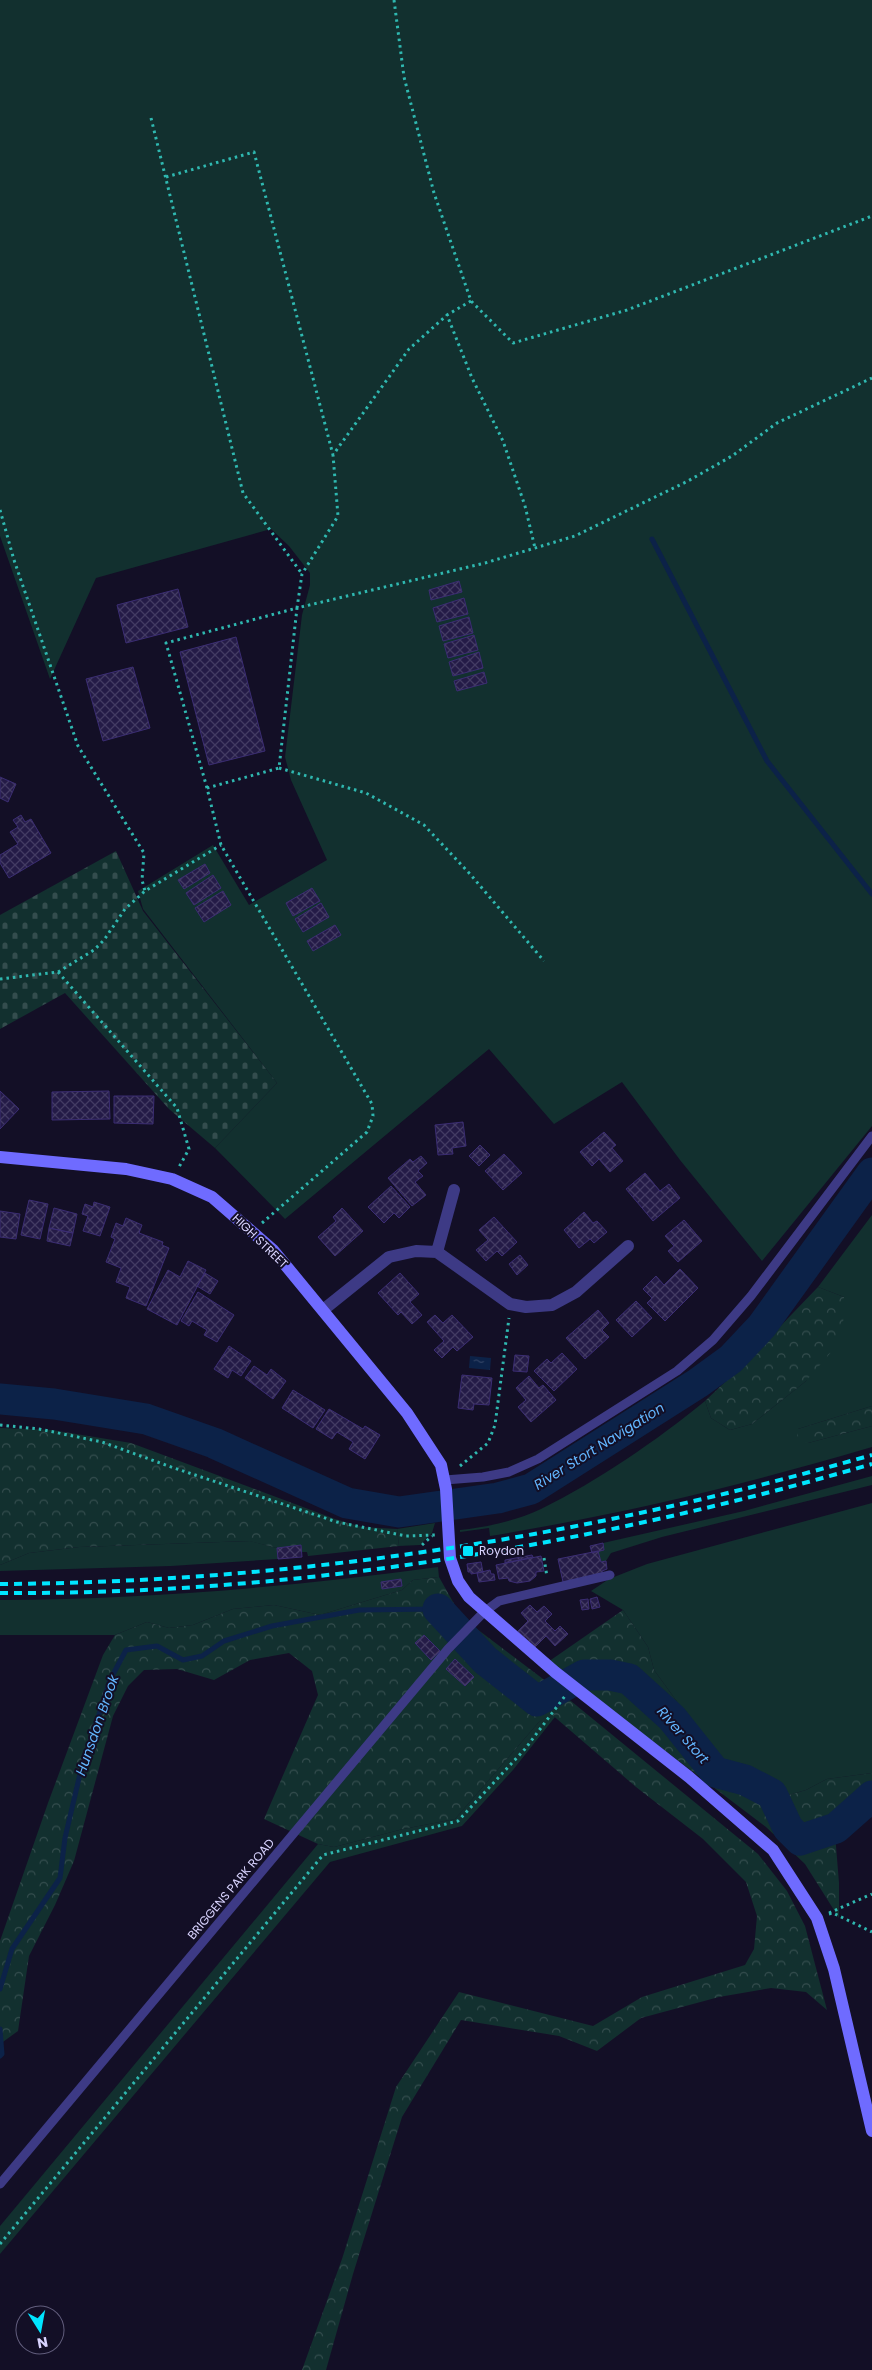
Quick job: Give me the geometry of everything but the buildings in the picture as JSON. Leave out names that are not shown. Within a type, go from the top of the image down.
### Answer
[{"type":"main road","name":"HIGH STREET","points":[[0,1157],[126,1169],[172,1178],[212,1197],[273,1250],[423,1434],[441,1465],[445,1484],[450,1558],[458,1581],[469,1598],[555,1672],[689,1777],[773,1850],[817,1918],[834,1968],[872,2131]]},
{"type":"street","points":[[437,1252],[454,1190]]},
{"type":"street","points":[[323,1310],[388,1258],[416,1251],[437,1252],[510,1304],[526,1307],[552,1305],[576,1292],[628,1246]]},
{"type":"lane","points":[[445,1484],[509,1472],[538,1459],[678,1371],[713,1340],[751,1296],[872,1136]]},
{"type":"lane","name":"BRIGGENS PARK ROAD","points":[[0,2184],[457,1640],[484,1612],[499,1601],[610,1575]]},
{"type":"path","points":[[394,0],[404,77],[434,193],[471,301],[513,343],[627,310],[872,216]]},
{"type":"path","points":[[150,118],[243,493],[302,574]]},
{"type":"path","points":[[166,177],[254,152],[333,455],[338,516],[302,574],[279,768]]},
{"type":"path","points":[[333,455],[410,349],[446,315],[471,301]]},
{"type":"path","points":[[446,315],[472,378],[503,440],[525,506],[535,548]]},
{"type":"path","points":[[252,1231],[367,1132],[373,1116],[372,1104],[221,845],[166,643],[297,608],[485,564],[575,536],[688,481],[732,456],[777,423],[872,378]]},
{"type":"path","points":[[0,510],[14,560],[78,746],[144,853],[142,880],[146,891]]},
{"type":"path","points":[[206,788],[279,768],[366,793],[424,825],[470,874],[544,961]]},
{"type":"path","points":[[0,979],[58,972],[94,950],[104,940],[125,909],[146,891],[221,845]]},
{"type":"path","points":[[58,972],[176,1108],[189,1149],[172,1178]]},
{"type":"path","points":[[445,1484],[488,1443],[495,1425],[510,1304]]},
{"type":"path","points":[[0,1425],[39,1429],[102,1442],[337,1522],[406,1536],[448,1533]]},
{"type":"path","points":[[422,1545],[432,1535]]},
{"type":"path","points":[[544,1558],[549,1590]]},
{"type":"path","points":[[0,2244],[323,1855],[458,1821],[525,1749],[572,1685]]},
{"type":"path","points":[[817,1918],[872,1894]]},
{"type":"path","points":[[817,1918],[832,1913],[872,1932]]},
{"type":"green space","points":[[0,0],[872,0],[872,1126],[762,1261],[680,1160],[622,1082],[554,1124],[489,1049],[285,1219],[215,1148],[277,1083],[143,909],[138,891],[213,845],[249,905],[327,860],[291,780],[285,757],[302,615],[310,585],[310,573],[289,546],[271,529],[96,578],[50,679],[0,536]]},
{"type":"green space","points":[[116,851],[143,911],[277,1083],[215,1148],[169,1109],[65,993],[0,1029],[0,915]]},
{"type":"green space","points":[[872,1215],[872,1406],[798,1429],[808,1443],[872,1426],[872,1447],[778,1474],[682,1498],[587,1518],[490,1536],[489,1528],[460,1532],[460,1530],[522,1517],[562,1498],[626,1460],[705,1401],[711,1418],[730,1430],[752,1424],[806,1381],[844,1297],[818,1287]]},
{"type":"green space","points":[[818,1287],[844,1297],[843,1329],[833,1350],[806,1381],[752,1424],[730,1430],[711,1418],[705,1401],[743,1365]]},
{"type":"green space","points":[[872,1406],[872,1426],[808,1443],[797,1441],[798,1429]]},
{"type":"green space","points":[[0,1428],[52,1430],[131,1443],[335,1519],[362,1527],[397,1529],[399,1546],[308,1556],[307,1552],[302,1552],[301,1545],[277,1548],[249,1541],[79,1547],[29,1553],[0,1565]]},
{"type":"green space","points":[[872,1476],[872,1485],[662,1537],[611,1553],[606,1561],[601,1562],[598,1551],[604,1550],[603,1543],[744,1511]]},
{"type":"green space","points":[[872,1503],[872,1773],[827,1779],[806,1790],[789,1795],[770,1787],[723,1761],[704,1739],[654,1670],[648,1647],[623,1610],[591,1591],[609,1579],[647,1564]]},
{"type":"green space","points":[[435,1523],[432,1533],[420,1545],[399,1546],[397,1529]]},
{"type":"green space","points":[[250,1541],[277,1548],[278,1559],[171,1566],[0,1571],[0,1565],[29,1553],[79,1547]]},
{"type":"green space","points":[[438,1567],[439,1577],[413,1580],[402,1590],[320,1615],[274,1605],[233,1609],[193,1625],[169,1628],[147,1622],[115,1635],[0,1635],[0,1600],[220,1591]]},
{"type":"green space","points":[[439,1577],[457,1609],[477,1629],[555,1688],[758,1854],[787,1891],[805,1926],[827,2010],[806,1992],[771,1988],[719,1997],[641,2018],[597,2051],[559,2036],[461,2020],[402,2117],[353,2274],[326,2370],[302,2370],[342,2259],[396,2087],[459,1992],[593,2026],[642,1997],[745,1965],[754,1949],[757,1916],[746,1882],[703,1839],[636,1787],[550,1713],[538,1723],[455,1819],[403,1829],[334,1847],[318,1844],[264,1819],[318,1695],[312,1671],[289,1653],[250,1660],[214,1680],[177,1669],[144,1670],[128,1686],[113,1716],[74,1861],[55,1905],[29,1956],[18,2031],[0,2044],[0,1941],[48,1803],[103,1655],[115,1635],[147,1622],[169,1628],[193,1625],[233,1609],[274,1605],[320,1615],[402,1590],[413,1580]]},
{"type":"green space","points":[[623,1610],[648,1647],[654,1670],[704,1739],[723,1761],[770,1787],[789,1795],[806,1790],[827,1779],[872,1773],[872,1817],[848,1823],[835,1834],[839,1883],[839,1918],[805,1864],[766,1827],[548,1662]]},
{"type":"green space","points":[[550,1712],[555,1717],[513,1770],[462,1826],[330,1862],[0,2254],[0,2226],[318,1844],[334,1847],[403,1829],[455,1819],[538,1723]]},
{"type":"water","points":[[470,1356],[491,1358],[490,1370],[469,1368]]},
{"type":"waterway","points":[[652,539],[767,761],[872,894]]},
{"type":"waterway","name":"River Stort Navigation","points":[[0,1399],[54,1404],[146,1419],[214,1443],[347,1503],[399,1512],[498,1498],[531,1489],[698,1383],[731,1359],[762,1326],[872,1173]]},
{"type":"waterway","name":"Hunsdon Brook","points":[[0,1989],[12,1949],[60,1878],[65,1838],[80,1774],[110,1680],[126,1650],[157,1646],[183,1660],[202,1656],[224,1641],[272,1626],[359,1610],[438,1609]]},
{"type":"waterway","name":"River Stort","points":[[438,1609],[485,1660],[537,1701],[584,1675],[610,1675],[629,1679],[672,1718],[715,1772],[745,1780],[772,1794],[788,1828],[800,1840],[836,1828],[872,1796]]},
{"type":"waterway","name":"Hunsdon Brook","points":[[0,2029],[2,2054],[0,2056]]},
{"type":"railway","points":[[0,1584],[112,1581],[223,1575],[332,1564],[440,1550],[656,1509],[764,1484],[872,1455]]},
{"type":"railway","points":[[0,1593],[110,1591],[221,1585],[331,1575],[440,1560],[550,1541],[658,1519],[766,1493],[872,1464]]},
{"type":"place","name":"Roydon","points":[[468,1551]]}]
